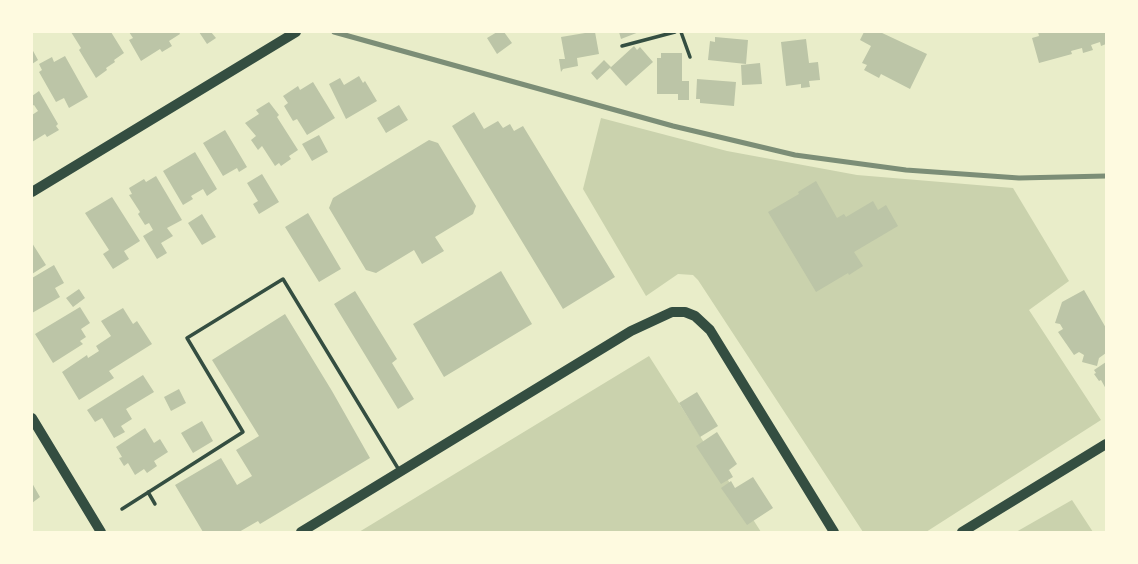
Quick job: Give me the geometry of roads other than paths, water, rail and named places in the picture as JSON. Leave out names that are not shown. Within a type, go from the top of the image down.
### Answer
[{"type":"main road","points":[[32,418],[102,533]]},
{"type":"street","points":[[32,192],[296,32]]},
{"type":"street","points":[[301,533],[631,331],[672,312],[685,312],[695,316],[710,330],[834,533]]},
{"type":"street","points":[[962,533],[1107,444]]},
{"type":"lane","points":[[622,46],[675,32]]},
{"type":"lane","points":[[681,32],[691,57]]},
{"type":"lane","points":[[122,509],[243,432],[187,338],[284,279],[400,472]]},
{"type":"lane","points":[[148,492],[155,504]]},
{"type":"railway","points":[[334,32],[673,126],[795,155],[906,170],[1019,178],[1106,176]]}]
